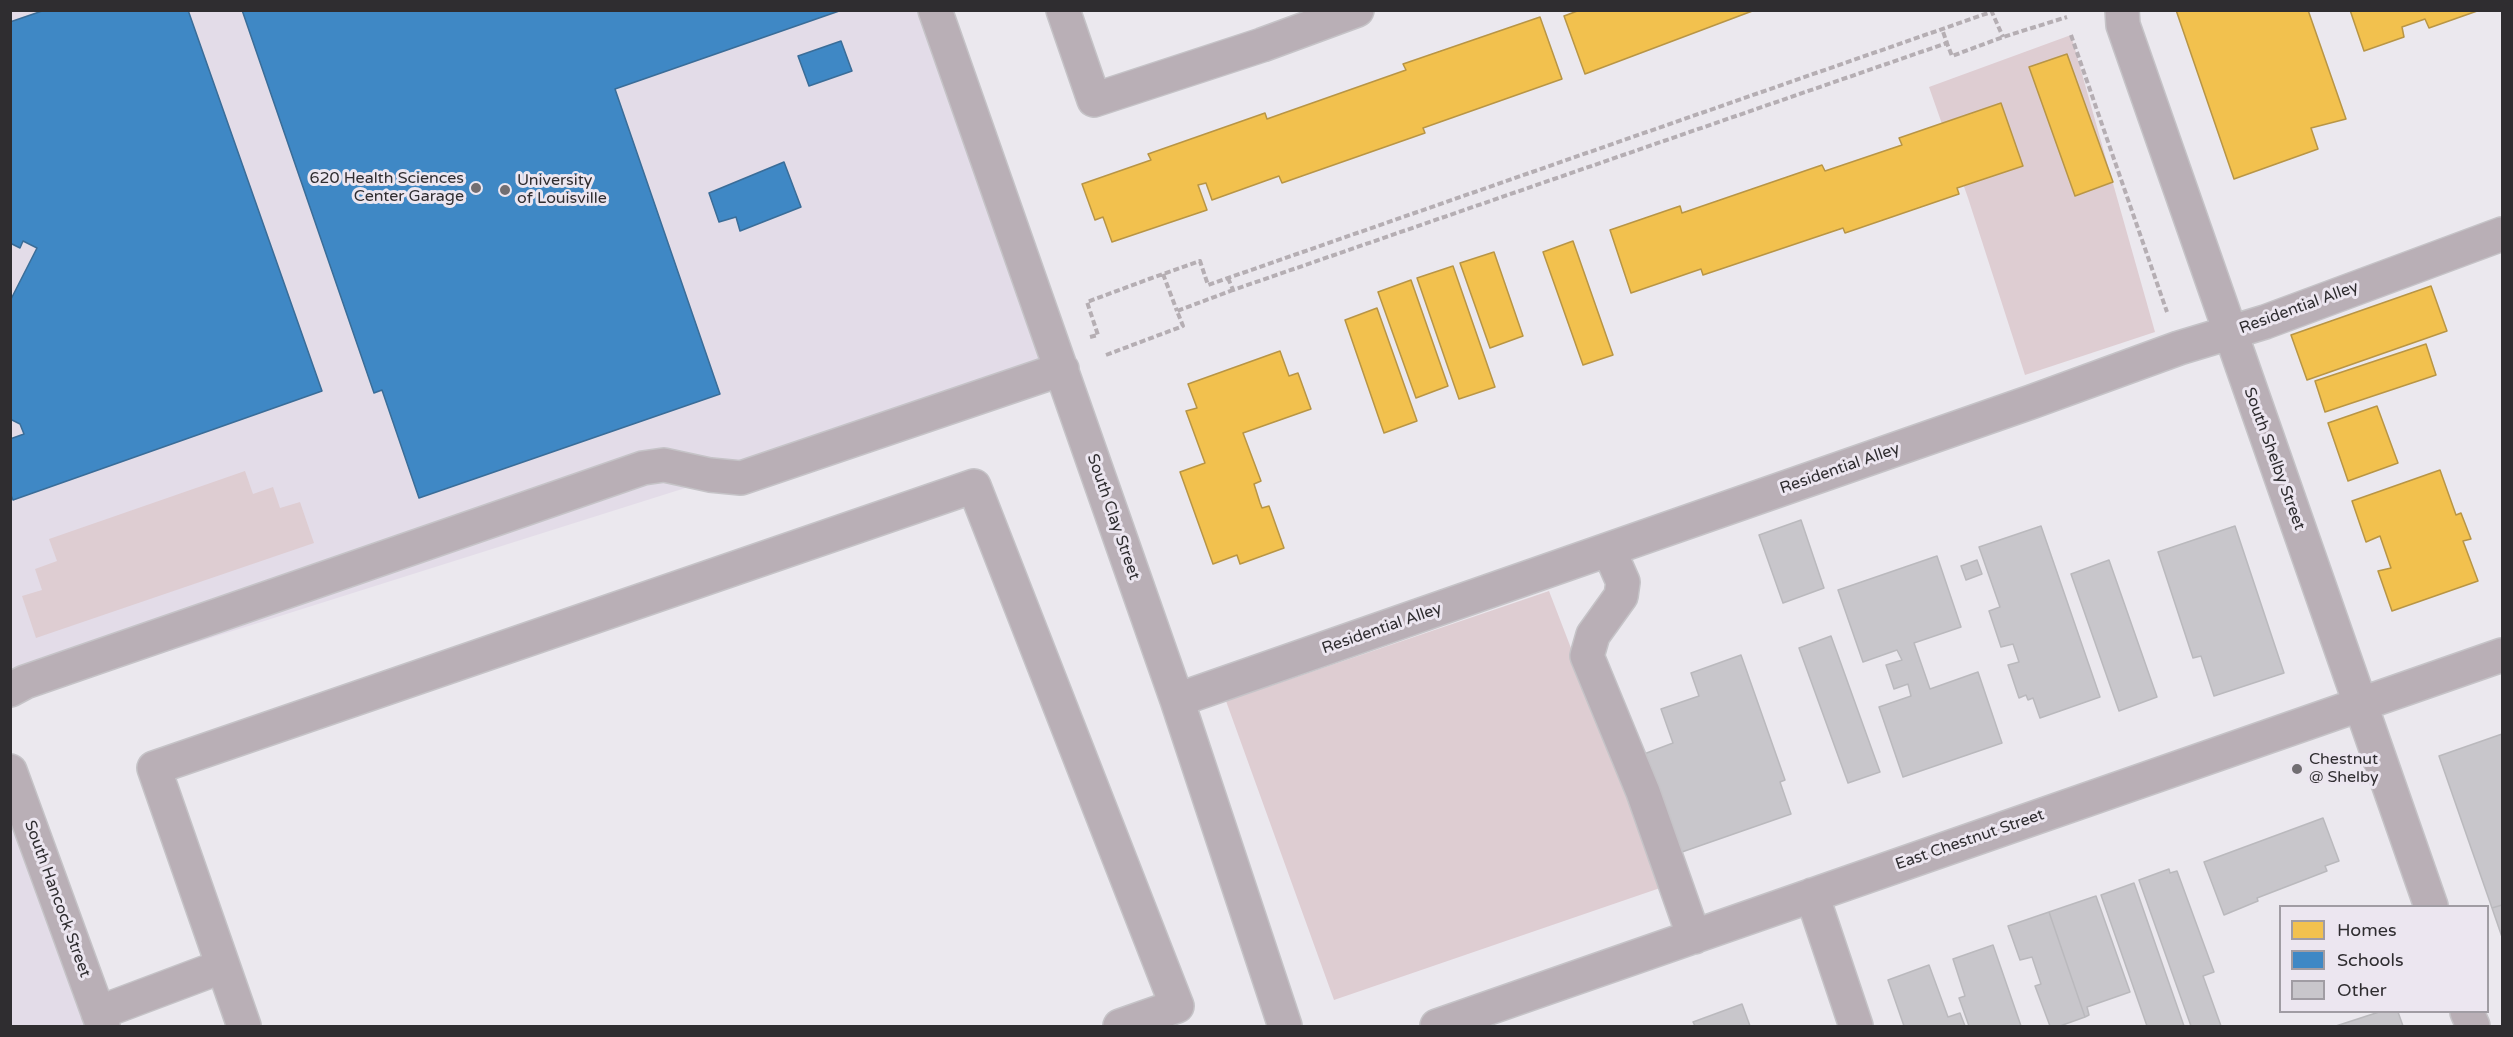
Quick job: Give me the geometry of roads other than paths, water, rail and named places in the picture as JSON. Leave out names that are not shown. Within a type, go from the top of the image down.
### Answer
[{"type":"street","name":"South Clay Street","points":[[936,10],[1177,700],[1285,1026]]},
{"type":"street","points":[[1063,10],[1094,100],[1262,45],[1357,10]]},
{"type":"street","name":"South Shelby Street","points":[[2122,10],[2123,25],[2215,286],[2229,333],[2431,905]]},
{"type":"street","name":"Residential Alley","points":[[1177,700],[2031,402],[2179,348],[2229,333],[2502,234]]},
{"type":"street","points":[[10,690],[25,682],[643,468],[664,465],[710,476],[741,478],[1062,369]]},
{"type":"street","points":[[244,1026],[154,768],[974,486],[1177,1006],[1120,1026]]},
{"type":"street","points":[[1609,550],[1623,582],[1621,596],[1593,635],[1587,656],[1643,792],[1694,937]]},
{"type":"street","name":"East Chestnut Street","points":[[1437,1026],[2502,655]]},
{"type":"street","name":"South Hancock Street","points":[[10,771],[101,1020]]},
{"type":"street","points":[[1812,895],[1856,1026]]},
{"type":"street","points":[[101,1020],[223,966]]},
{"type":"place","name":"620 Health Sciences Center Garage","points":[[476,188]]},
{"type":"place","name":"University of Louisville","points":[[505,190]]},
{"type":"place","name":"Chestnut @ Shelby","points":[[2297,769]]}]
